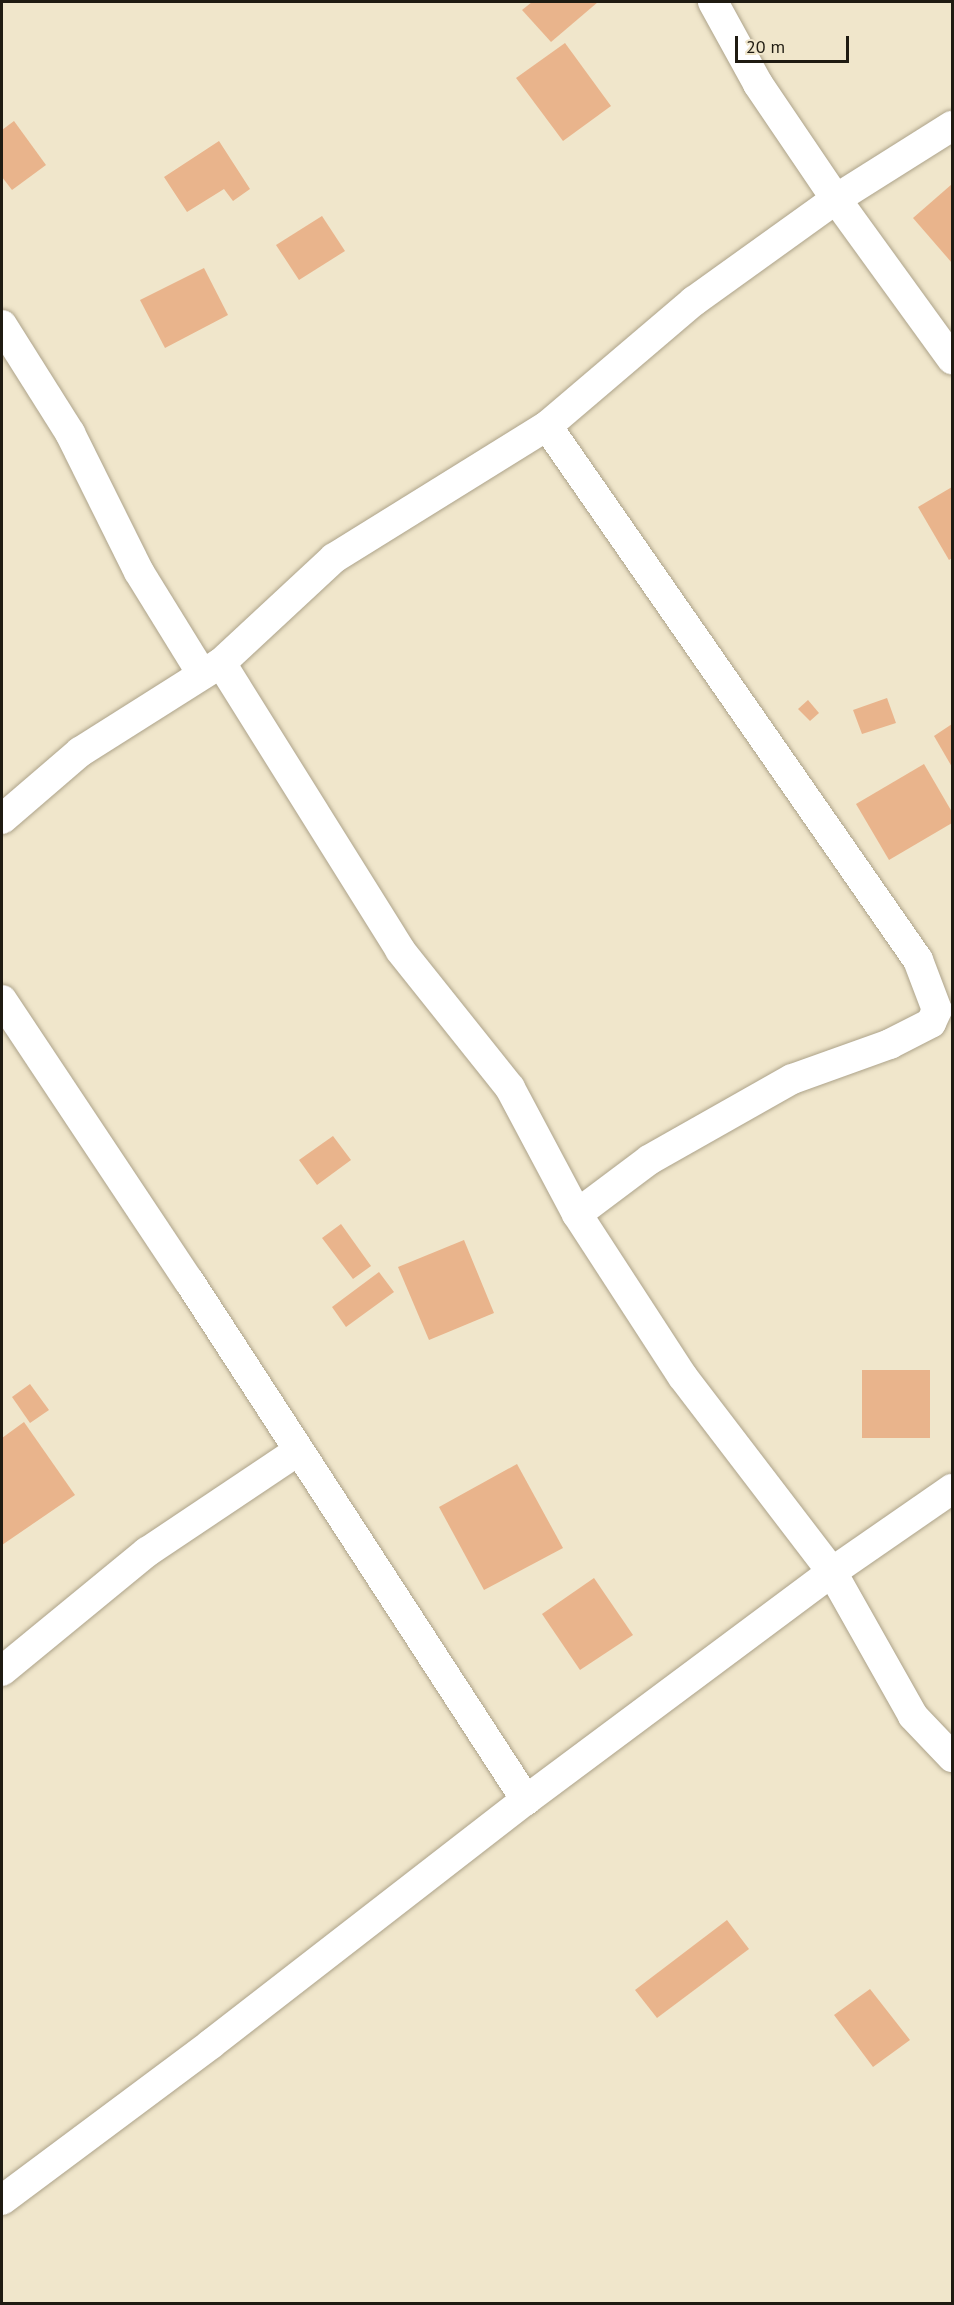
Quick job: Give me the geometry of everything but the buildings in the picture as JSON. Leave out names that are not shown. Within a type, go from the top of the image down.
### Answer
[{"type":"street","points":[[713,2],[758,84],[836,199],[952,359]]},
{"type":"street","points":[[2,819],[80,752],[212,668],[334,558],[548,426],[694,301],[836,199],[952,126]]},
{"type":"street","points":[[2,325],[70,433],[139,572],[212,668],[400,951],[510,1088],[577,1214],[683,1377],[832,1572],[913,1716],[952,1757]]},
{"type":"street","points":[[548,426],[918,960],[937,1010],[942,1017],[890,1044],[792,1079],[649,1160],[577,1214]]},
{"type":"street","points":[[2,1000],[526,1800]]},
{"type":"street","points":[[2,1671],[147,1552],[298,1451]]},
{"type":"street","points":[[2,2200],[220,2037],[526,1800],[832,1572],[952,1489]]}]
